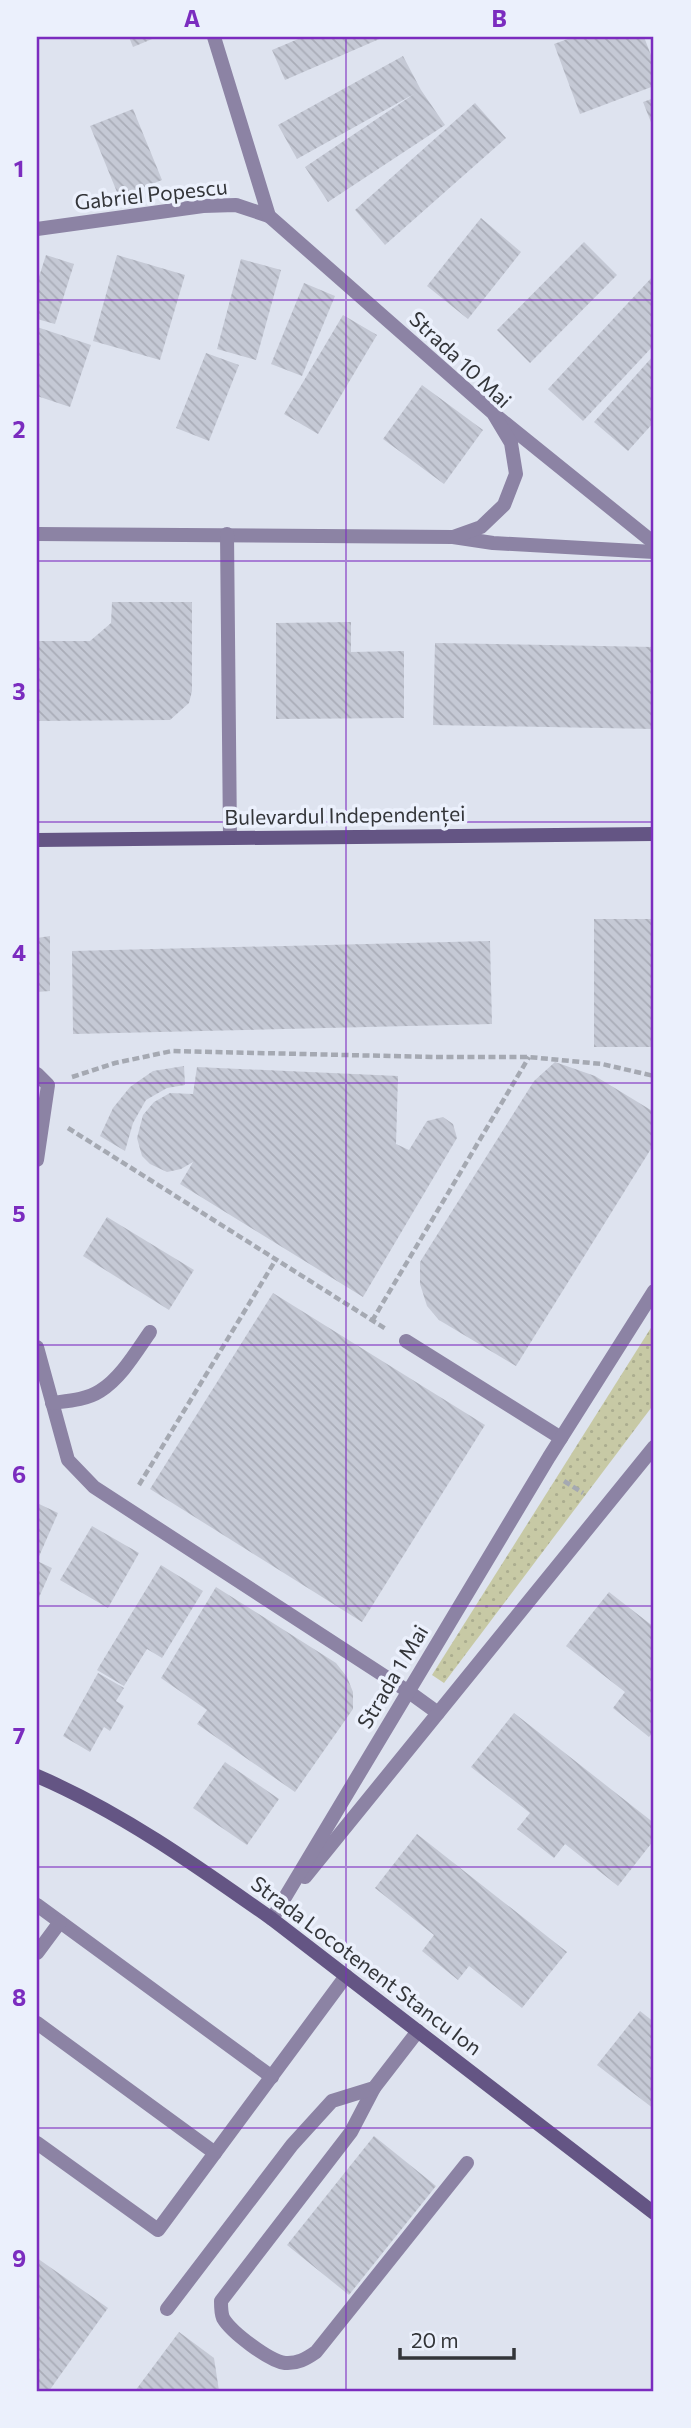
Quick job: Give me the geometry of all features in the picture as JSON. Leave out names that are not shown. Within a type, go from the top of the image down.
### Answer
[{"type":"street","points":[[214,37],[268,216]]},
{"type":"street","name":"Gabriel Popescu","points":[[37,229],[202,206],[236,205],[268,216]]},
{"type":"street","name":"Strada 10 Mai","points":[[37,534],[453,537],[481,527],[504,505],[516,474],[510,443],[493,413],[268,216]]},
{"type":"street","points":[[493,413],[654,543]]},
{"type":"street","points":[[227,534],[230,838]]},
{"type":"street","points":[[453,537],[493,543],[654,552]]},
{"type":"street","name":"Bulevardul Independenței","points":[[37,840],[654,834]]},
{"type":"street","points":[[37,1160],[44,1112],[42,1080]]},
{"type":"street","name":"Strada 1 Mai","points":[[272,1919],[545,1462],[654,1291]]},
{"type":"street","points":[[51,1404],[100,1391],[126,1366],[150,1332]]},
{"type":"street","points":[[406,1341],[561,1438]]},
{"type":"street","points":[[37,1347],[68,1460],[94,1487],[438,1713]]},
{"type":"street","points":[[272,1919],[654,1447]]},
{"type":"street","name":"Strada Locotenent Stancu Ion","points":[[37,1776],[100,1807],[148,1835],[272,1919],[654,2213]]},
{"type":"street","points":[[37,1905],[272,2077]]},
{"type":"street","points":[[37,1953],[60,1922]]},
{"type":"street","points":[[37,2143],[158,2230],[346,1976]]},
{"type":"street","points":[[37,2023],[215,2153]]},
{"type":"street","points":[[418,2031],[374,2088],[351,2132],[221,2301],[222,2316],[232,2328],[272,2360],[288,2363],[304,2361],[316,2353],[467,2163]]},
{"type":"street","points":[[167,2309],[292,2145],[332,2101],[374,2088]]},
{"type":"path","points":[[42,1080],[172,1051],[433,1058],[529,1057],[602,1064],[654,1076]]},
{"type":"path","points":[[372,1321],[529,1057]]},
{"type":"path","points":[[44,1112],[275,1261],[406,1341]]},
{"type":"path","points":[[126,1507],[275,1261]]},
{"type":"path","points":[[545,1462],[605,1507]]},
{"type":"green space","points":[[654,1323],[654,1404],[444,1683],[432,1675]]},
{"type":"building","points":[[129,37],[157,37],[133,47]]},
{"type":"building","points":[[303,37],[384,37],[285,80],[272,50]]},
{"type":"building","points":[[573,37],[644,37],[654,63],[654,86],[580,114],[554,44]]},
{"type":"building","points":[[403,56],[421,90],[445,125],[328,202],[305,167],[414,94],[297,159],[278,125]]},
{"type":"building","points":[[654,98],[654,130],[643,102]]},
{"type":"building","points":[[475,103],[506,138],[385,245],[355,210]]},
{"type":"building","points":[[133,109],[162,180],[119,197],[90,126]]},
{"type":"building","points":[[481,218],[521,252],[468,319],[427,286]]},
{"type":"building","points":[[584,242],[617,275],[530,363],[497,330]]},
{"type":"building","points":[[46,255],[74,264],[55,324],[37,319],[37,283]]},
{"type":"building","points":[[117,255],[185,275],[160,360],[93,341]]},
{"type":"building","points":[[241,259],[281,270],[256,360],[217,349]]},
{"type":"building","points":[[654,275],[654,345],[583,421],[548,389]]},
{"type":"building","points":[[304,283],[335,296],[302,376],[271,364]]},
{"type":"building","points":[[343,315],[377,335],[318,434],[284,414]]},
{"type":"building","points":[[37,327],[91,345],[70,407],[37,396]]},
{"type":"building","points":[[206,353],[239,365],[209,441],[176,428]]},
{"type":"building","points":[[654,355],[654,422],[628,451],[594,422]]},
{"type":"building","points":[[422,385],[483,430],[444,484],[383,439]]},
{"type":"building","points":[[112,602],[192,602],[192,691],[189,703],[170,720],[37,721],[37,641],[90,641],[111,623]]},
{"type":"building","points":[[351,622],[351,652],[404,651],[404,718],[276,719],[276,623]]},
{"type":"building","points":[[435,643],[654,647],[654,729],[433,725]]},
{"type":"building","points":[[594,919],[654,919],[654,1047],[594,1047]]},
{"type":"building","points":[[50,936],[50,991],[37,992],[37,938]]},
{"type":"building","points":[[490,941],[492,1024],[73,1034],[72,951]]},
{"type":"building","points":[[555,1062],[595,1076],[654,1112],[654,1144],[516,1366],[439,1320],[427,1306],[420,1284],[420,1262],[534,1081]]},
{"type":"building","points":[[184,1066],[185,1085],[167,1088],[146,1100],[133,1123],[125,1151],[100,1136],[113,1108],[130,1087],[153,1071]]},
{"type":"building","points":[[197,1067],[398,1076],[396,1144],[409,1150],[427,1121],[443,1117],[453,1124],[457,1138],[363,1297],[180,1184],[193,1162],[181,1169],[167,1172],[150,1164],[142,1156],[137,1138],[143,1115],[154,1102],[170,1093],[193,1094]]},
{"type":"building","points":[[107,1217],[194,1270],[169,1310],[83,1256]]},
{"type":"building","points":[[273,1293],[485,1425],[362,1622],[150,1489]]},
{"type":"building","points":[[37,1503],[58,1513],[37,1561]]},
{"type":"building","points":[[92,1526],[139,1553],[108,1608],[60,1580]]},
{"type":"building","points":[[37,1561],[52,1568],[37,1602]]},
{"type":"building","points":[[161,1565],[203,1591],[162,1658],[147,1649],[124,1686],[97,1670]]},
{"type":"building","points":[[216,1587],[336,1663],[347,1677],[353,1692],[353,1709],[295,1792],[197,1724],[207,1710],[161,1678]]},
{"type":"building","points":[[609,1592],[654,1627],[654,1731],[649,1737],[613,1708],[625,1692],[566,1646]]},
{"type":"building","points":[[98,1673],[124,1688],[116,1701],[124,1706],[110,1731],[104,1727],[90,1752],[63,1736]]},
{"type":"building","points":[[514,1713],[654,1823],[654,1840],[618,1886],[565,1844],[554,1858],[517,1829],[530,1813],[471,1767]]},
{"type":"building","points":[[225,1762],[279,1799],[247,1845],[193,1808]]},
{"type":"building","points":[[417,1834],[567,1952],[522,2008],[469,1966],[458,1980],[422,1951],[434,1935],[375,1888]]},
{"type":"building","points":[[640,2011],[654,2022],[654,2109],[597,2065]]},
{"type":"building","points":[[374,2136],[436,2186],[349,2295],[287,2245]]},
{"type":"building","points":[[37,2258],[108,2308],[49,2391],[37,2391]]},
{"type":"building","points":[[179,2332],[214,2358],[219,2391],[135,2391]]}]
